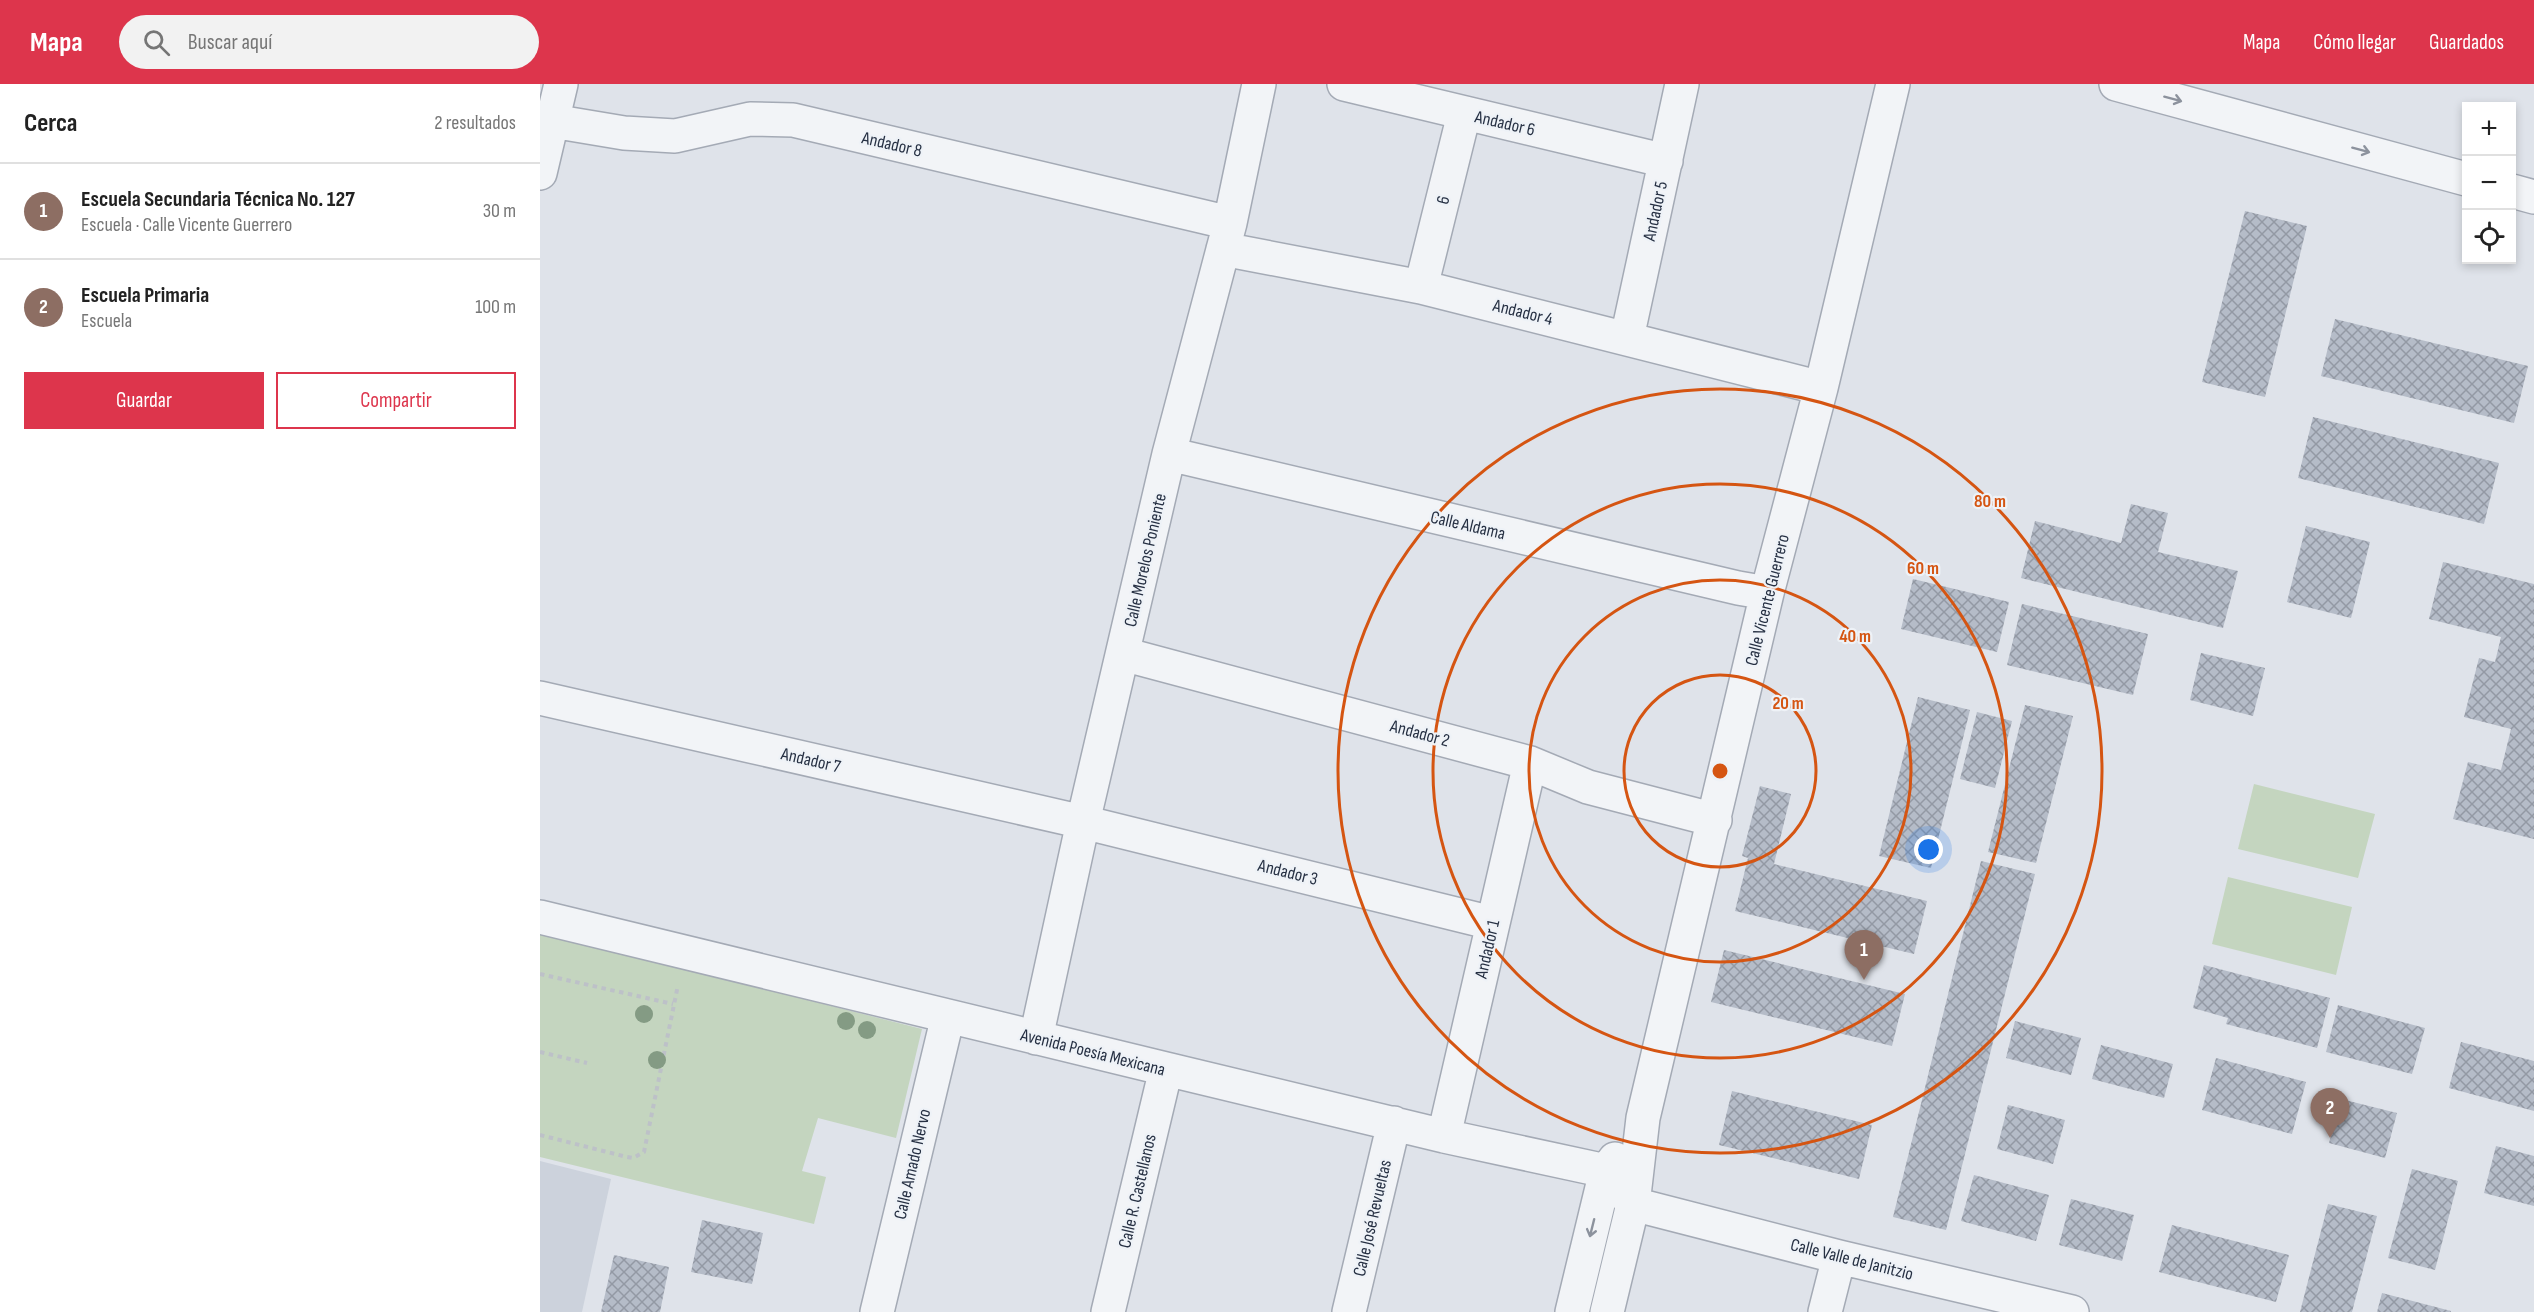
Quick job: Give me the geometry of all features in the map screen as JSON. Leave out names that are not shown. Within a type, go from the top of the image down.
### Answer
[{"type":"street","name":"Calle Morelos Poniente","points":[[1036,1038],[1083,822],[1169,454],[1226,236],[1259,84]]},
{"type":"street","name":"Andador 6","points":[[1344,84],[1666,161]]},
{"type":"street","name":"Andador 5","points":[[1627,338],[1682,84]]},
{"type":"street","name":"Calle Vicente Guerrero","points":[[1607,1312],[1633,1204],[1643,1118],[1767,593],[1821,388],[1893,84]]},
{"type":"street","points":[[2116,84],[2462,178]]},
{"type":"street","points":[[540,173],[552,121],[557,85]]},
{"type":"street","name":"6","points":[[1421,287],[1464,114]]},
{"type":"street","name":"Andador 8","points":[[552,121],[624,133],[675,136],[750,118],[792,120],[1226,236]]},
{"type":"street","points":[[2516,192],[2534,197]]},
{"type":"street","name":"Andador 4","points":[[1226,236],[1821,388]]},
{"type":"street","name":"Calle Aldama","points":[[1169,454],[1767,593]]},
{"type":"street","name":"Andador 2","points":[[1123,654],[1530,763],[1588,787],[1715,820]]},
{"type":"street","name":"Andador 7","points":[[540,698],[1083,822]]},
{"type":"street","name":"Andador 1","points":[[1444,1136],[1530,763]]},
{"type":"street","name":"Andador 3","points":[[1083,822],[1492,923]]},
{"type":"street","name":"Avenida Poesía Mexicana","points":[[540,917],[1444,1136],[1606,1171]]},
{"type":"street","name":"Calle Amado Nervo","points":[[877,1312],[948,1016]]},
{"type":"street","name":"Calle R. Castellanos","points":[[1108,1312],[1166,1069]]},
{"type":"street","name":"Calle Vicente Guerrero","points":[[1572,1312],[1606,1171],[1643,1118]]},
{"type":"street","name":"Calle José Revueltas","points":[[1349,1312],[1394,1123]]},
{"type":"street","points":[[1606,1171],[1633,1204]]},
{"type":"street","name":"Calle Valle de Janitzio","points":[[1633,1204],[1839,1257],[2064,1311]]},
{"type":"street","points":[[1825,1312],[1839,1257]]},
{"type":"path","points":[[540,974],[674,1004],[644,1152],[633,1158],[540,1135]]},
{"type":"path","points":[[540,1052],[587,1063]]},
{"type":"shaded area","points":[[540,1161],[611,1179],[582,1312],[540,1312]]},
{"type":"green space","points":[[2254,784],[2375,814],[2358,878],[2238,849]]},
{"type":"green space","points":[[2228,877],[2352,907],[2336,975],[2212,944]]},
{"type":"green space","points":[[540,932],[922,1029],[896,1138],[818,1118],[802,1171],[826,1177],[814,1224],[540,1157]]},
{"type":"building","points":[[2245,211],[2307,226],[2265,397],[2202,382]]},
{"type":"building","points":[[2335,319],[2528,366],[2514,423],[2321,376]]},
{"type":"building","points":[[2313,417],[2499,463],[2484,524],[2298,478]]},
{"type":"building","points":[[2131,504],[2168,513],[2158,552],[2238,571],[2223,628],[2021,578],[2035,521],[2121,543]]},
{"type":"building","points":[[2306,526],[2370,542],[2351,618],[2287,602]]},
{"type":"building","points":[[2443,562],[2534,584],[2534,839],[2453,819],[2468,762],[2501,770],[2511,729],[2464,717],[2479,658],[2495,662],[2501,637],[2429,619]]},
{"type":"building","points":[[1913,579],[2009,602],[1997,652],[1901,629]]},
{"type":"building","points":[[2022,604],[2148,634],[2133,695],[2007,665]]},
{"type":"building","points":[[2201,653],[2265,668],[2253,716],[2190,700]]},
{"type":"building","points":[[1918,697],[1970,710],[1931,868],[1879,856]]},
{"type":"building","points":[[2025,705],[2073,716],[2036,863],[1988,852]]},
{"type":"building","points":[[1977,712],[2012,721],[1995,788],[1960,779]]},
{"type":"building","points":[[1760,786],[1791,794],[1774,864],[1927,901],[1914,954],[1735,911],[1748,858],[1742,856]]},
{"type":"building","points":[[1981,861],[2035,874],[1946,1230],[1893,1217]]},
{"type":"building","points":[[1724,950],[1905,994],[1892,1046],[1711,1002]]},
{"type":"building","points":[[2204,965],[2330,998],[2317,1048],[2226,1024],[2228,1018],[2193,1008]]},
{"type":"building","points":[[2338,1005],[2425,1028],[2412,1074],[2326,1052]]},
{"type":"building","points":[[2015,1021],[2081,1038],[2071,1075],[2006,1058]]},
{"type":"building","points":[[2461,1042],[2534,1061],[2534,1111],[2449,1088]]},
{"type":"building","points":[[2101,1045],[2173,1064],[2164,1098],[2092,1079]]},
{"type":"building","points":[[2216,1058],[2306,1082],[2292,1134],[2202,1110]]},
{"type":"building","points":[[1732,1091],[1872,1125],[1859,1179],[1719,1145]]},
{"type":"building","points":[[2341,1099],[2397,1113],[2385,1158],[2329,1143]]},
{"type":"building","points":[[2008,1105],[2065,1120],[2053,1164],[1997,1149]]},
{"type":"building","points":[[2496,1146],[2534,1156],[2534,1206],[2484,1193]]},
{"type":"building","points":[[2412,1169],[2458,1181],[2435,1270],[2388,1258]]},
{"type":"building","points":[[1974,1175],[2049,1195],[2036,1241],[1961,1221]]},
{"type":"building","points":[[2071,1199],[2134,1215],[2122,1261],[2059,1245]]},
{"type":"building","points":[[2328,1204],[2377,1216],[2352,1312],[2300,1312]]},
{"type":"building","points":[[702,1220],[763,1233],[752,1284],[691,1272]]},
{"type":"building","points":[[2172,1225],[2289,1255],[2276,1302],[2159,1272]]},
{"type":"building","points":[[614,1255],[669,1267],[660,1312],[601,1312]]},
{"type":"building","points":[[2382,1293],[2451,1311],[2451,1312],[2377,1312]]},
{"type":"place","name":"Escuela Secundaria Técnica No. 127","points":[[1864,980]]},
{"type":"place","name":"Escuela Primaria","points":[[2330,1138]]}]
